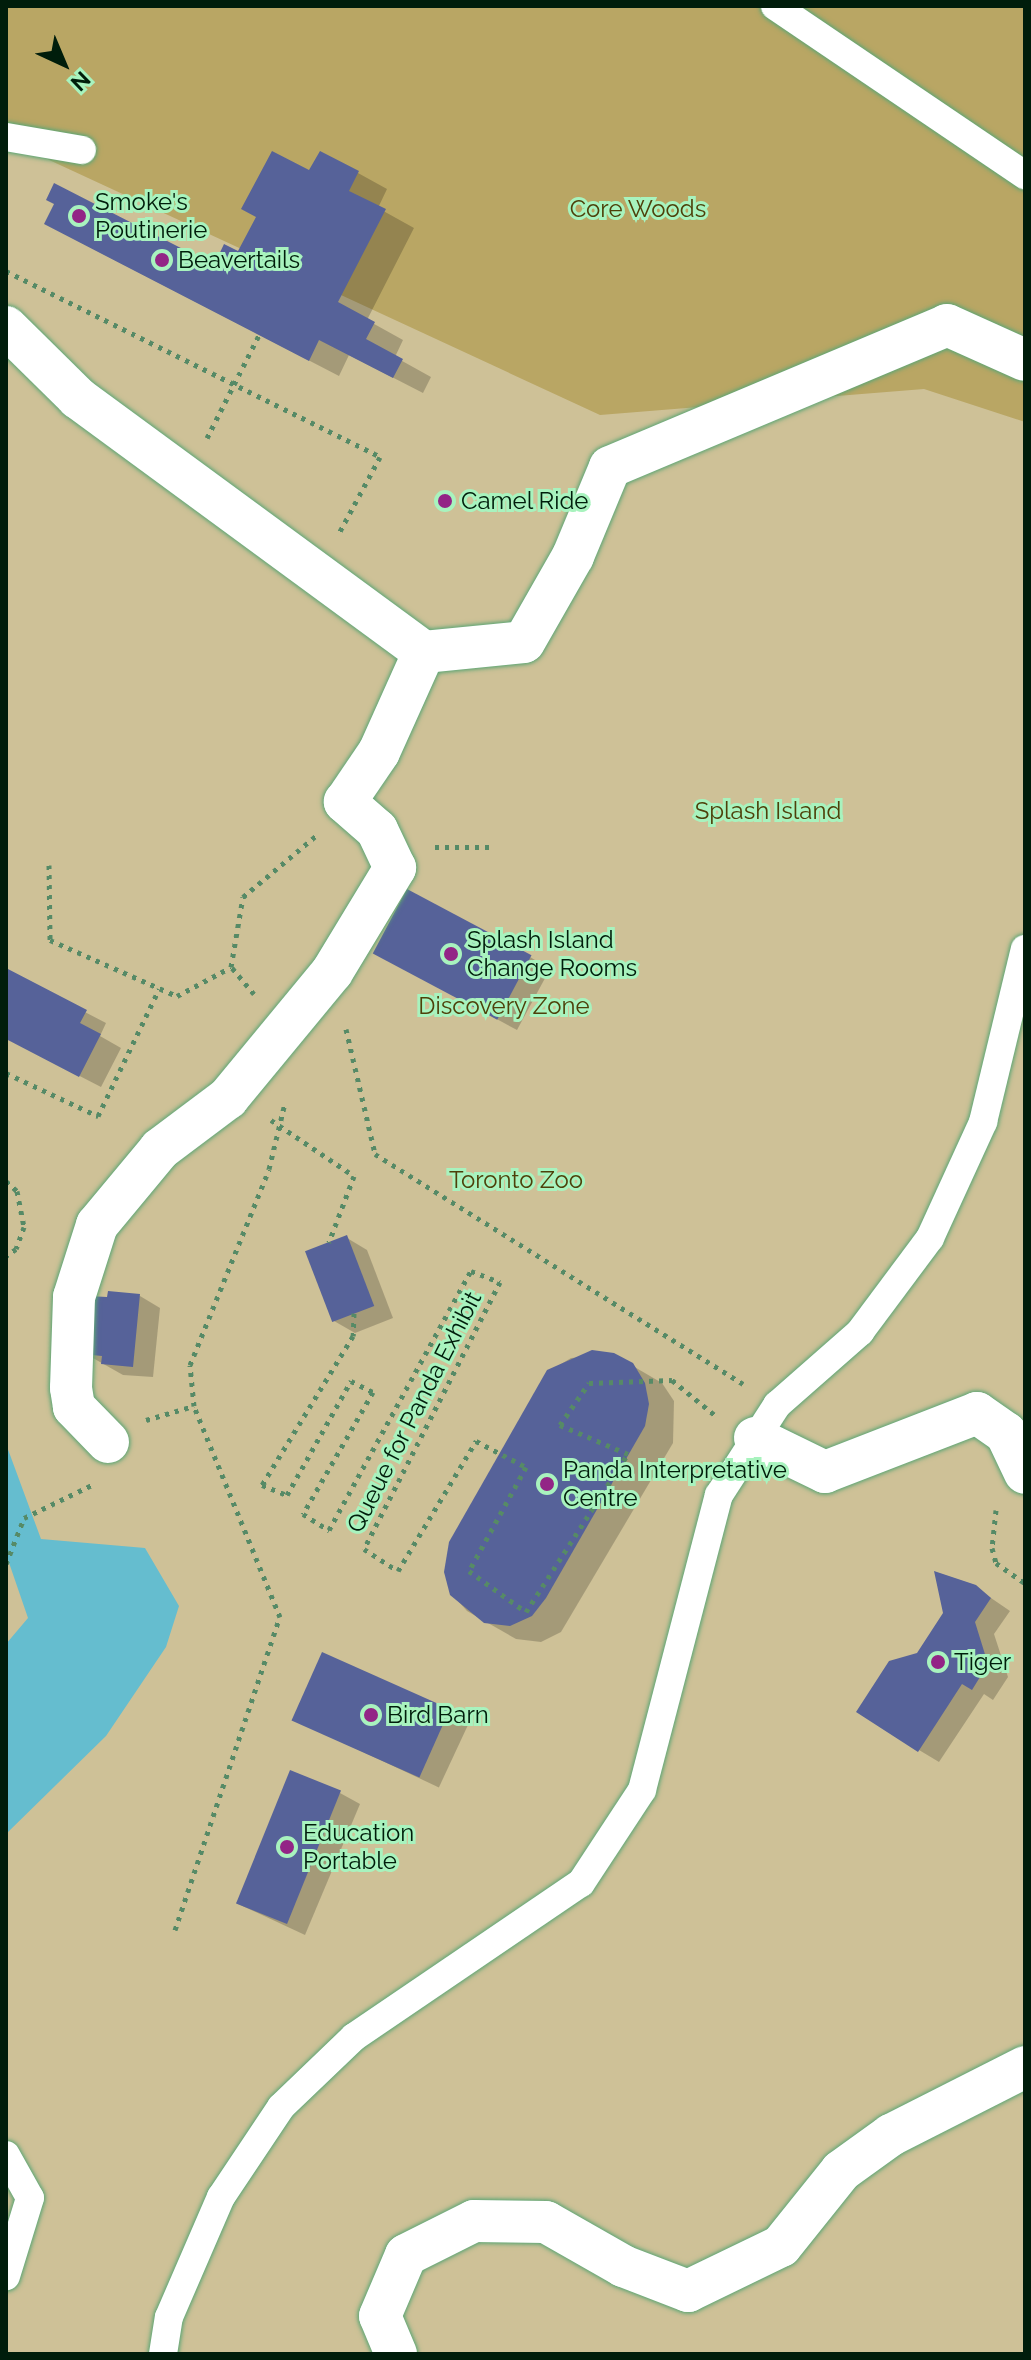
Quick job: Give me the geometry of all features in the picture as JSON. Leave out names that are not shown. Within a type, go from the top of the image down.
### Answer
[{"type":"street","points":[[6,327],[78,398],[424,652],[524,642],[573,556],[610,467],[947,325],[1025,360]]},
{"type":"street","points":[[108,1442],[74,1407],[71,1388],[74,1297],[97,1225],[160,1149],[221,1107],[332,972],[395,868],[377,830],[345,802],[379,752],[424,652]]},
{"type":"street","points":[[766,1422],[825,1472],[977,1413],[1006,1433],[1025,1473]]},
{"type":"street","points":[[396,2354],[380,2316],[406,2255],[474,2221],[546,2222],[623,2266],[688,2291],[781,2246],[841,2171],[891,2135],[1025,2067]]},
{"type":"lane","points":[[775,6],[1025,175]]},
{"type":"lane","points":[[6,137],[82,150]]},
{"type":"lane","points":[[163,2354],[169,2317],[221,2197],[281,2107],[354,2037],[581,1883],[642,1790],[719,1495],[766,1422],[860,1332],[930,1238],[983,1122],[1025,949]]},
{"type":"lane","points":[[6,2155],[30,2198],[6,2276]]},
{"type":"path","points":[[6,271],[380,457],[317,574]]},
{"type":"path","points":[[186,478],[259,335]]},
{"type":"path","points":[[231,967],[243,897],[317,835],[345,802]]},
{"type":"path","points":[[49,865],[50,940],[177,996],[231,967]]},
{"type":"path","points":[[231,967],[266,1008],[292,1021]]},
{"type":"path","points":[[332,972],[375,1154],[766,1422]]},
{"type":"path","points":[[6,1073],[98,1116],[159,988]]},
{"type":"path","points":[[175,1930],[280,1617],[194,1406],[190,1365],[284,1128],[286,1097]]},
{"type":"path","points":[[284,1128],[354,1176],[329,1242]]},
{"type":"path","points":[[6,1181],[17,1191],[24,1227],[16,1249],[6,1256]]},
{"type":"path","name":"Queue for Panda Exhibit","points":[[354,1313],[353,1336],[262,1485],[287,1495],[351,1381],[373,1392],[303,1514],[329,1530],[471,1271],[500,1282],[364,1549],[398,1571],[476,1441],[526,1467],[469,1571],[526,1612],[628,1454],[560,1425],[589,1383],[672,1380],[718,1418],[766,1422]]},
{"type":"path","points":[[6,1564],[14,1554],[16,1533],[24,1518],[93,1484],[108,1442]]},
{"type":"green space","name":"Toronto Zoo","points":[[6,6],[1025,6],[1025,2354],[6,2354]]},
{"type":"green space","name":"Core Woods","points":[[6,6],[1025,6],[1025,422],[924,389],[600,415],[6,140]]},
{"type":"water","points":[[6,1444],[41,1539],[145,1548],[179,1606],[166,1647],[106,1736],[6,1834],[6,1644],[28,1618],[6,1554]]},
{"type":"building","points":[[272,151],[309,170],[320,151],[359,171],[349,191],[386,209],[338,302],[375,322],[366,339],[403,359],[393,378],[319,340],[309,361],[44,224],[54,204],[46,200],[54,183],[214,265],[224,244],[238,251],[256,217],[241,209]]},
{"type":"building","name":"Splash Island Change Rooms","points":[[407,889],[531,955],[497,1020],[373,953]]},
{"type":"building","points":[[6,968],[87,1010],[80,1023],[101,1034],[79,1077],[6,1039]]},
{"type":"building","points":[[347,1235],[374,1306],[332,1322],[305,1251]]},
{"type":"building","points":[[108,1291],[140,1294],[133,1367],[101,1364],[102,1356],[82,1354],[88,1296],[107,1297]]},
{"type":"building","name":"Panda Interpretative Centre","points":[[592,1350],[614,1353],[633,1363],[645,1383],[649,1404],[645,1426],[546,1598],[532,1616],[510,1626],[484,1623],[450,1595],[444,1572],[449,1542],[547,1370]]},
{"type":"building","name":"Tiger","points":[[934,1571],[976,1585],[991,1598],[975,1622],[988,1664],[972,1690],[962,1684],[918,1752],[856,1712],[889,1661],[917,1653],[943,1613]]},
{"type":"building","name":"Bird Barn","points":[[322,1652],[450,1709],[419,1777],[291,1721]]},
{"type":"building","name":"Education Portable","points":[[290,1770],[341,1791],[287,1924],[236,1904]]},
{"type":"place","name":"Smoke's Poutinerie","points":[[79,216]]},
{"type":"place","name":"Beavertails","points":[[162,260]]},
{"type":"place","name":"Camel Ride","points":[[445,501]]},
{"type":"place","name":"Splash Island Change Rooms","points":[[451,954]]},
{"type":"place","name":"Panda Interpretative Centre","points":[[547,1484]]},
{"type":"place","name":"Tiger","points":[[938,1662]]},
{"type":"place","name":"Bird Barn","points":[[371,1715]]},
{"type":"place","name":"Education Portable","points":[[287,1847]]},
{"type":"park label","name":"Splash Island","points":[[768,811]]},
{"type":"park label","name":"Discovery Zone","points":[[504,1006]]}]
